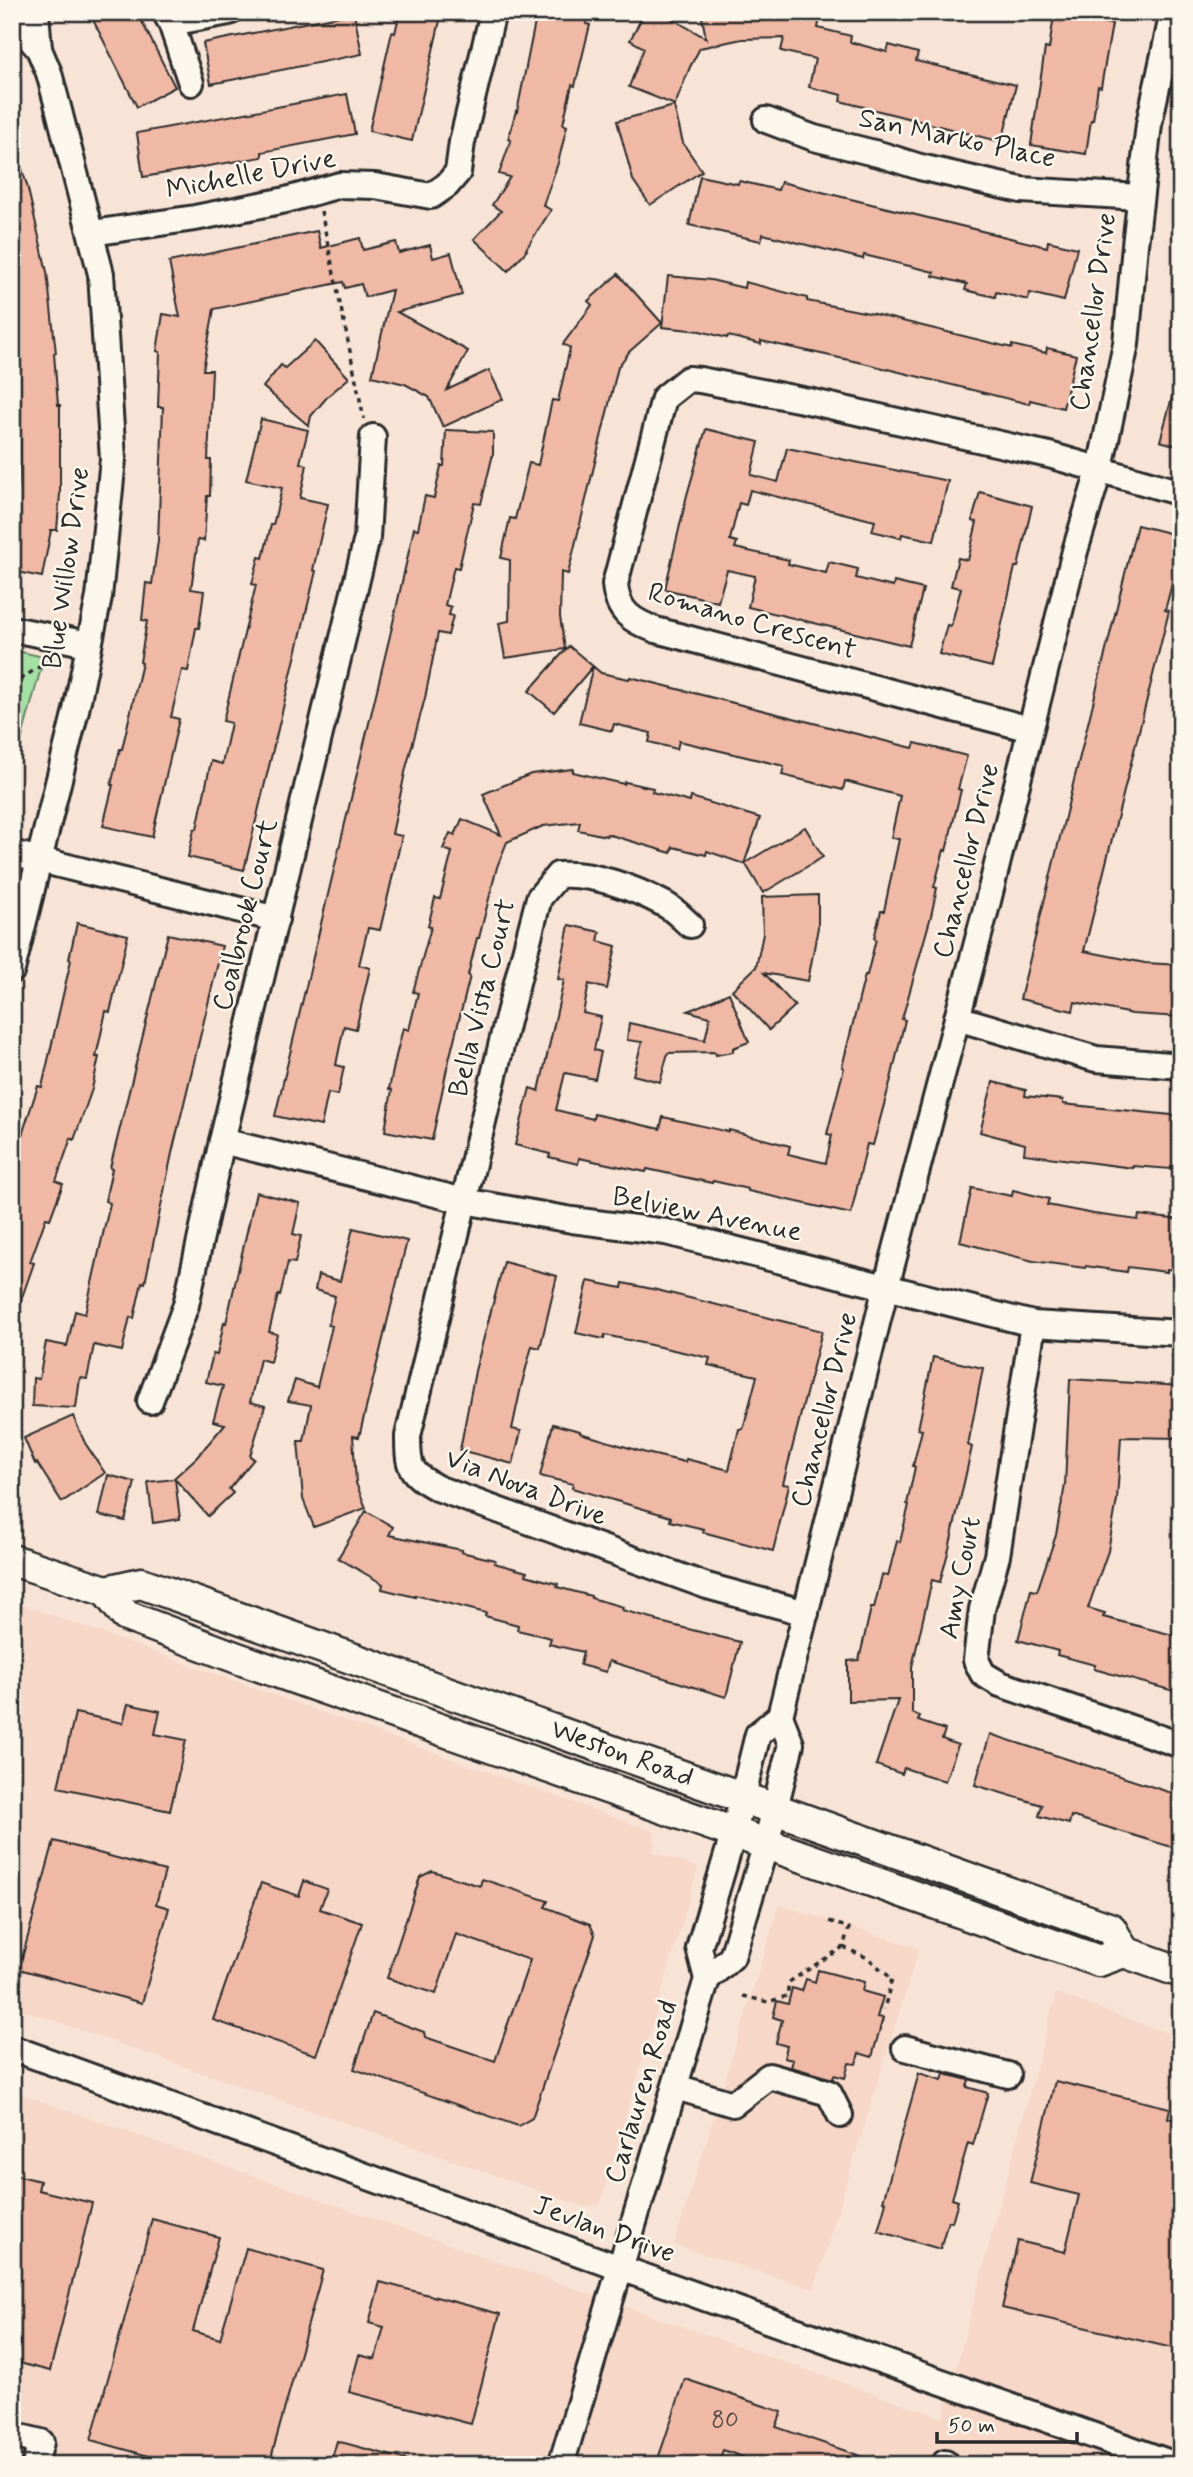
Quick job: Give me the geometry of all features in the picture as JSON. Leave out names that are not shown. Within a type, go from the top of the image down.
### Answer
[{"type":"main road","points":[[12,1560],[106,1591]]},
{"type":"main road","name":"Weston Road","points":[[141,1583],[741,1797],[1111,1929],[1124,1952],[1099,1961],[240,1659],[126,1616],[106,1591],[141,1583]]},
{"type":"main road","points":[[1124,1952],[1181,1972]]},
{"type":"street","name":"Blue Willow Drive","points":[[12,970],[76,710],[83,643],[99,597],[113,459],[101,274],[49,73],[39,49],[36,12]]},
{"type":"street","points":[[191,83],[168,18],[229,12]]},
{"type":"street","name":"Michelle Drive","points":[[92,233],[195,218],[340,185],[375,186],[431,196],[447,185],[458,172],[462,142],[493,12]]},
{"type":"street","name":"Chancellor Drive","points":[[780,1716],[886,1287],[1075,551],[1100,468],[1126,344],[1149,124],[1173,12]]},
{"type":"street","name":"Blue Willow Drive","points":[[12,18],[39,49]]},
{"type":"street","name":"San Marko Place","points":[[766,120],[814,138],[920,167],[1021,190],[1140,197]]},
{"type":"street","name":"Romano Crescent","points":[[1030,729],[656,630],[626,616],[619,606],[615,584],[664,398],[688,379],[700,380],[808,401],[1100,468],[1181,493]]},
{"type":"street","name":"Coalbrook Court","points":[[150,1401],[186,1305],[222,1141],[367,538],[373,437]]},
{"type":"street","points":[[12,629],[83,643]]},
{"type":"street","points":[[12,853],[276,919]]},
{"type":"street","name":"Bella Vista Court","points":[[464,1201],[539,898],[551,880],[558,875],[568,874],[625,887],[666,905],[690,925]]},
{"type":"street","points":[[957,1018],[1096,1059],[1181,1066]]},
{"type":"street","name":"Belview Avenue","points":[[222,1141],[464,1201],[572,1220],[666,1232],[1033,1324],[1181,1333]]},
{"type":"street","name":"Via Nova Drive","points":[[464,1201],[408,1436],[411,1471],[436,1488],[682,1577],[806,1613]]},
{"type":"street","name":"Amy Court","points":[[1033,1324],[997,1556],[982,1609],[976,1660],[983,1675],[1000,1684],[1181,1745]]},
{"type":"street","points":[[741,1797],[758,1734],[780,1716],[791,1744],[773,1809]]},
{"type":"street","name":"Carlauren Road","points":[[708,1979],[699,1948],[734,1832],[741,1797]]},
{"type":"street","name":"Carlauren Road","points":[[561,2465],[708,1979],[732,1958],[766,1844],[773,1809]]},
{"type":"street","name":"Jevlan Drive","points":[[12,2048],[1176,2465]]},
{"type":"street","points":[[905,2048],[1007,2075]]},
{"type":"street","points":[[676,2087],[733,2104],[769,2076],[829,2093],[840,2115]]},
{"type":"street","points":[[12,2435],[41,2442],[35,2465]]},
{"type":"path","points":[[317,191],[362,412],[373,437]]},
{"type":"path","points":[[12,685],[83,643]]},
{"type":"path","points":[[743,1996],[768,2003],[787,1996],[789,1982],[843,1947],[849,1928],[826,1920]]},
{"type":"path","points":[[843,1947],[868,1958],[892,1979],[884,2009]]},
{"type":"shaded area","points":[[12,1601],[655,1832],[654,1852],[698,1868],[600,2205],[585,2207],[12,2006]]},
{"type":"shaded area","points":[[779,1905],[919,1948],[814,2289],[674,2245]]},
{"type":"shaded area","points":[[1056,1993],[1181,2038],[1181,2465],[12,2465],[12,2091],[943,2418]]},
{"type":"green space","points":[[12,650],[44,657],[12,774]]},
{"type":"building","points":[[89,12],[137,12],[175,87],[137,107]]},
{"type":"building","points":[[400,12],[442,12],[412,141],[369,131],[392,32],[395,33]]},
{"type":"building","points":[[537,12],[589,12],[586,24],[590,25],[575,86],[572,85],[563,124],[567,126],[558,163],[543,205],[551,210],[527,250],[508,271],[474,239],[501,211],[492,205],[510,177],[499,174],[511,140],[508,139],[517,112]]},
{"type":"building","points":[[645,12],[660,12],[706,38],[701,12],[821,12],[818,28],[851,36],[850,42],[887,52],[889,45],[918,53],[916,61],[1016,85],[1002,142],[840,101],[842,95],[809,87],[815,59],[781,51],[784,38],[742,39],[700,48],[675,105],[629,87],[644,48],[630,40]]},
{"type":"building","points":[[354,13],[362,54],[211,84],[203,43]]},
{"type":"building","points":[[1054,15],[1112,24],[1086,154],[1031,145],[1045,48],[1049,49]]},
{"type":"building","points":[[347,94],[355,134],[262,152],[262,157],[143,177],[137,133]]},
{"type":"building","points":[[674,106],[683,143],[702,171],[650,205],[633,180],[617,121]]},
{"type":"building","points":[[16,151],[27,185],[47,272],[60,405],[60,494],[57,530],[51,530],[42,577],[12,571],[12,490],[18,490],[20,443],[12,443],[12,152]]},
{"type":"building","points":[[700,176],[778,190],[781,182],[1047,247],[1048,241],[1077,248],[1064,301],[1030,293],[1028,300],[996,292],[995,297],[965,290],[967,284],[933,276],[934,272],[864,255],[863,259],[763,234],[761,241],[689,225]]},
{"type":"building","points":[[317,231],[321,248],[360,238],[363,250],[396,242],[399,253],[430,245],[433,258],[451,253],[462,295],[397,312],[468,351],[447,390],[489,370],[503,399],[443,427],[429,397],[405,384],[372,376],[392,290],[365,297],[361,284],[345,288],[343,282],[214,309],[203,370],[212,370],[208,460],[211,460],[210,496],[207,496],[204,541],[198,540],[191,589],[204,591],[199,628],[196,628],[188,671],[182,670],[171,717],[179,719],[152,837],[103,826],[142,663],[140,662],[147,621],[142,620],[146,583],[152,584],[158,541],[163,407],[158,407],[160,352],[157,351],[163,314],[180,317],[169,262]]},
{"type":"building","points":[[618,274],[662,323],[630,351],[618,367],[568,574],[561,572],[560,617],[565,649],[505,658],[499,623],[509,621],[510,560],[501,558],[510,518],[515,519],[529,463],[538,465],[552,400],[558,401],[570,348],[563,344],[592,305],[588,301]]},
{"type":"building","points":[[668,276],[711,280],[744,288],[745,282],[807,298],[807,301],[874,314],[1012,348],[1012,345],[1046,353],[1047,348],[1076,355],[1063,408],[1030,400],[1029,404],[761,341],[761,344],[700,331],[662,327]]},
{"type":"building","points":[[315,341],[349,378],[328,396],[311,416],[309,426],[263,387],[281,365],[285,368]]},
{"type":"building","points":[[1176,383],[1181,384],[1181,447],[1160,441]]},
{"type":"building","points":[[261,419],[308,430],[300,463],[307,465],[300,498],[328,504],[313,570],[316,571],[244,870],[188,857],[194,829],[197,829],[211,761],[222,764],[231,723],[223,721],[256,585],[252,584],[259,557],[263,558],[282,488],[246,480]]},
{"type":"building","points":[[706,429],[759,442],[751,475],[778,482],[787,448],[948,481],[934,541],[902,534],[901,538],[872,531],[875,521],[750,490],[746,505],[739,503],[730,540],[737,542],[735,548],[789,560],[788,564],[826,573],[829,562],[858,569],[856,578],[893,587],[894,582],[923,589],[909,646],[748,607],[755,576],[727,570],[718,602],[665,589]]},
{"type":"building","points":[[446,430],[493,432],[493,454],[481,504],[474,503],[459,568],[454,567],[445,605],[451,607],[449,615],[453,616],[448,635],[438,633],[392,834],[402,836],[380,930],[368,928],[359,965],[370,968],[356,1029],[344,1026],[336,1065],[344,1067],[338,1095],[328,1093],[321,1126],[275,1116],[414,528],[418,529],[425,496],[434,498],[441,466],[444,466]]},
{"type":"building","points":[[980,492],[1032,506],[992,667],[939,654],[947,625],[951,626],[961,588],[951,586],[958,558],[968,560],[977,522],[972,521]]},
{"type":"building","points":[[1137,525],[1181,536],[1181,574],[1175,573],[1165,610],[1169,611],[1084,951],[1145,963],[1181,965],[1181,1017],[1132,1014],[1075,1002],[1073,1011],[1020,999]]},
{"type":"building","points":[[569,646],[593,666],[554,712],[529,691]]},
{"type":"building","points":[[593,666],[601,673],[629,679],[630,677],[913,748],[915,743],[967,756],[946,851],[944,850],[934,887],[937,888],[931,916],[902,1019],[905,1020],[891,1079],[873,1145],[867,1144],[851,1214],[713,1181],[712,1183],[647,1169],[646,1172],[579,1158],[578,1164],[515,1145],[530,1088],[539,1091],[564,980],[558,979],[569,925],[600,932],[598,941],[616,946],[607,989],[589,984],[583,1013],[601,1017],[594,1050],[601,1052],[595,1079],[565,1073],[556,1110],[593,1119],[594,1114],[660,1129],[663,1117],[790,1146],[788,1154],[826,1163],[832,1135],[827,1134],[844,1068],[842,1067],[881,911],[884,911],[899,839],[891,838],[900,796],[845,781],[843,790],[782,775],[784,766],[679,741],[677,749],[649,742],[651,733],[614,724],[612,731],[579,723]]},
{"type":"building","points":[[573,769],[573,772],[653,788],[652,792],[690,802],[691,797],[760,818],[744,864],[707,851],[706,855],[673,847],[671,853],[607,834],[606,836],[578,830],[580,822],[543,826],[507,842],[477,938],[432,1140],[385,1131],[392,1090],[389,1089],[396,1056],[403,1028],[409,1030],[418,993],[413,992],[431,927],[428,926],[435,898],[440,899],[452,852],[443,849],[450,833],[455,835],[462,819],[501,835],[483,794],[531,774]]},
{"type":"building","points":[[805,827],[823,857],[763,893],[745,863]]},
{"type":"building","points":[[818,895],[818,927],[808,981],[764,973],[795,1006],[769,1030],[732,990],[756,967],[763,934],[762,897]]},
{"type":"building","points":[[77,923],[128,935],[110,1012],[106,1011],[92,1089],[56,1181],[63,1184],[50,1219],[46,1218],[30,1262],[34,1263],[14,1320],[12,1166],[38,1086],[42,1087]]},
{"type":"building","points":[[168,934],[222,946],[172,1153],[145,1283],[142,1282],[134,1318],[130,1317],[122,1351],[94,1345],[87,1379],[80,1378],[76,1408],[32,1406],[33,1378],[39,1379],[46,1342],[67,1346],[75,1311],[85,1314],[110,1203],[105,1201],[112,1169],[110,1168]]},
{"type":"building","points":[[729,993],[749,1042],[733,1048],[733,1052],[716,1055],[715,1052],[668,1053],[660,1082],[633,1075],[642,1042],[627,1040],[629,1023],[705,1040],[710,1017],[688,1011]]},
{"type":"building","points":[[993,1082],[1026,1090],[1025,1096],[1063,1100],[1063,1104],[1181,1116],[1181,1167],[1133,1168],[1024,1154],[1025,1144],[980,1132]]},
{"type":"building","points":[[972,1188],[1012,1196],[1013,1190],[1049,1199],[1047,1205],[1094,1214],[1138,1220],[1139,1215],[1181,1220],[1181,1270],[1167,1269],[1167,1272],[1128,1267],[1127,1272],[1085,1268],[1033,1261],[960,1242]]},
{"type":"building","points":[[256,1192],[300,1203],[293,1234],[301,1236],[295,1263],[288,1262],[280,1296],[278,1295],[269,1332],[277,1334],[270,1362],[260,1359],[250,1402],[265,1406],[250,1456],[254,1459],[229,1489],[233,1493],[208,1516],[174,1478],[197,1457],[225,1424],[213,1421],[223,1386],[206,1382],[213,1354],[217,1355],[224,1322],[226,1323]]},
{"type":"building","points":[[353,1228],[407,1241],[359,1437],[353,1436],[356,1483],[366,1508],[314,1527],[303,1499],[298,1441],[304,1441],[311,1405],[288,1401],[295,1380],[317,1387],[332,1326],[328,1325],[335,1296],[315,1290],[318,1275],[340,1281]]},
{"type":"building","points":[[504,1262],[557,1276],[540,1348],[532,1346],[521,1387],[512,1429],[521,1431],[513,1464],[460,1450],[475,1371]]},
{"type":"building","points":[[588,1281],[622,1288],[623,1283],[657,1290],[822,1331],[783,1484],[789,1485],[773,1551],[703,1532],[704,1529],[670,1521],[671,1517],[572,1488],[573,1484],[540,1476],[553,1424],[646,1453],[685,1462],[686,1459],[729,1470],[739,1429],[743,1429],[757,1376],[708,1365],[710,1358],[605,1335],[604,1339],[576,1333]]},
{"type":"building","points":[[933,1357],[983,1368],[968,1445],[972,1447],[949,1549],[940,1582],[932,1580],[912,1667],[912,1713],[920,1716],[918,1721],[945,1730],[942,1739],[958,1745],[945,1781],[904,1768],[902,1774],[876,1765],[898,1700],[848,1701],[848,1661],[859,1660],[882,1575],[888,1576],[897,1541],[900,1542],[909,1505],[913,1466],[922,1430],[918,1429]]},
{"type":"building","points":[[1070,1379],[1181,1386],[1181,1438],[1121,1437],[1117,1500],[1108,1551],[1088,1608],[1105,1613],[1103,1617],[1181,1637],[1181,1693],[1094,1669],[1095,1665],[1057,1655],[1058,1651],[1018,1640],[1031,1590],[1037,1591],[1056,1535],[1065,1485]]},
{"type":"building","points":[[73,1416],[85,1443],[105,1473],[62,1502],[37,1463],[35,1464],[24,1438]]},
{"type":"building","points":[[108,1475],[135,1482],[125,1521],[99,1515]]},
{"type":"building","points":[[175,1479],[180,1519],[153,1523],[148,1482]]},
{"type":"building","points":[[366,1511],[393,1527],[389,1535],[462,1550],[461,1552],[495,1560],[494,1563],[558,1584],[557,1587],[623,1607],[622,1610],[740,1642],[726,1697],[609,1661],[606,1672],[580,1665],[583,1652],[549,1644],[551,1638],[517,1630],[518,1625],[485,1616],[486,1613],[382,1589],[383,1584],[338,1558]]},
{"type":"building","points":[[128,1704],[160,1711],[155,1734],[186,1740],[170,1811],[58,1787],[75,1713],[123,1723]]},
{"type":"building","points":[[990,1734],[1181,1796],[1181,1850],[1071,1816],[1069,1824],[1039,1816],[1042,1805],[975,1785]]},
{"type":"building","points":[[54,1841],[165,1871],[156,1904],[169,1908],[142,2003],[19,1969]]},
{"type":"building","points":[[432,1871],[480,1886],[482,1879],[548,1901],[545,1907],[590,1924],[595,1935],[532,2118],[518,2126],[354,2069],[373,2013],[424,2032],[425,2037],[495,2061],[530,1960],[456,1934],[436,1994],[387,1978],[420,1877]]},
{"type":"building","points":[[304,1881],[327,1889],[320,1909],[362,1923],[316,2055],[213,2020],[261,1883],[299,1896]]},
{"type":"building","points":[[818,1970],[864,1982],[862,1991],[883,1997],[877,2017],[883,2018],[872,2057],[859,2053],[856,2064],[849,2063],[845,2078],[834,2075],[833,2079],[791,2067],[793,2060],[784,2058],[787,2046],[776,2043],[782,2020],[773,2017],[777,2001],[788,2004],[792,1988],[802,1991],[806,1979],[815,1982]]},
{"type":"building","points":[[919,2073],[942,2080],[944,2074],[969,2080],[967,2087],[988,2093],[973,2145],[968,2143],[952,2199],[958,2201],[952,2222],[948,2221],[940,2249],[878,2231],[886,2202],[883,2201]]},
{"type":"building","points":[[1055,2081],[1170,2108],[1168,2118],[1181,2121],[1181,2350],[1002,2308],[1018,2241],[1065,2252],[1079,2195],[1030,2183]]},
{"type":"building","points":[[12,2174],[40,2181],[38,2190],[92,2203],[50,2371],[15,2362],[20,2341],[12,2339]]},
{"type":"building","points":[[152,2219],[219,2237],[193,2331],[220,2339],[246,2248],[323,2270],[269,2465],[181,2465],[91,2440]]},
{"type":"building","points":[[380,2282],[500,2314],[471,2424],[349,2392],[359,2355],[375,2359],[384,2327],[369,2323]]},
{"type":"building","points":[[685,2379],[782,2412],[776,2427],[878,2462],[878,2465],[765,2465],[723,2450],[718,2465],[656,2465]]},
{"type":"building","points":[[337,2441],[407,2460],[406,2465],[330,2465]]}]
